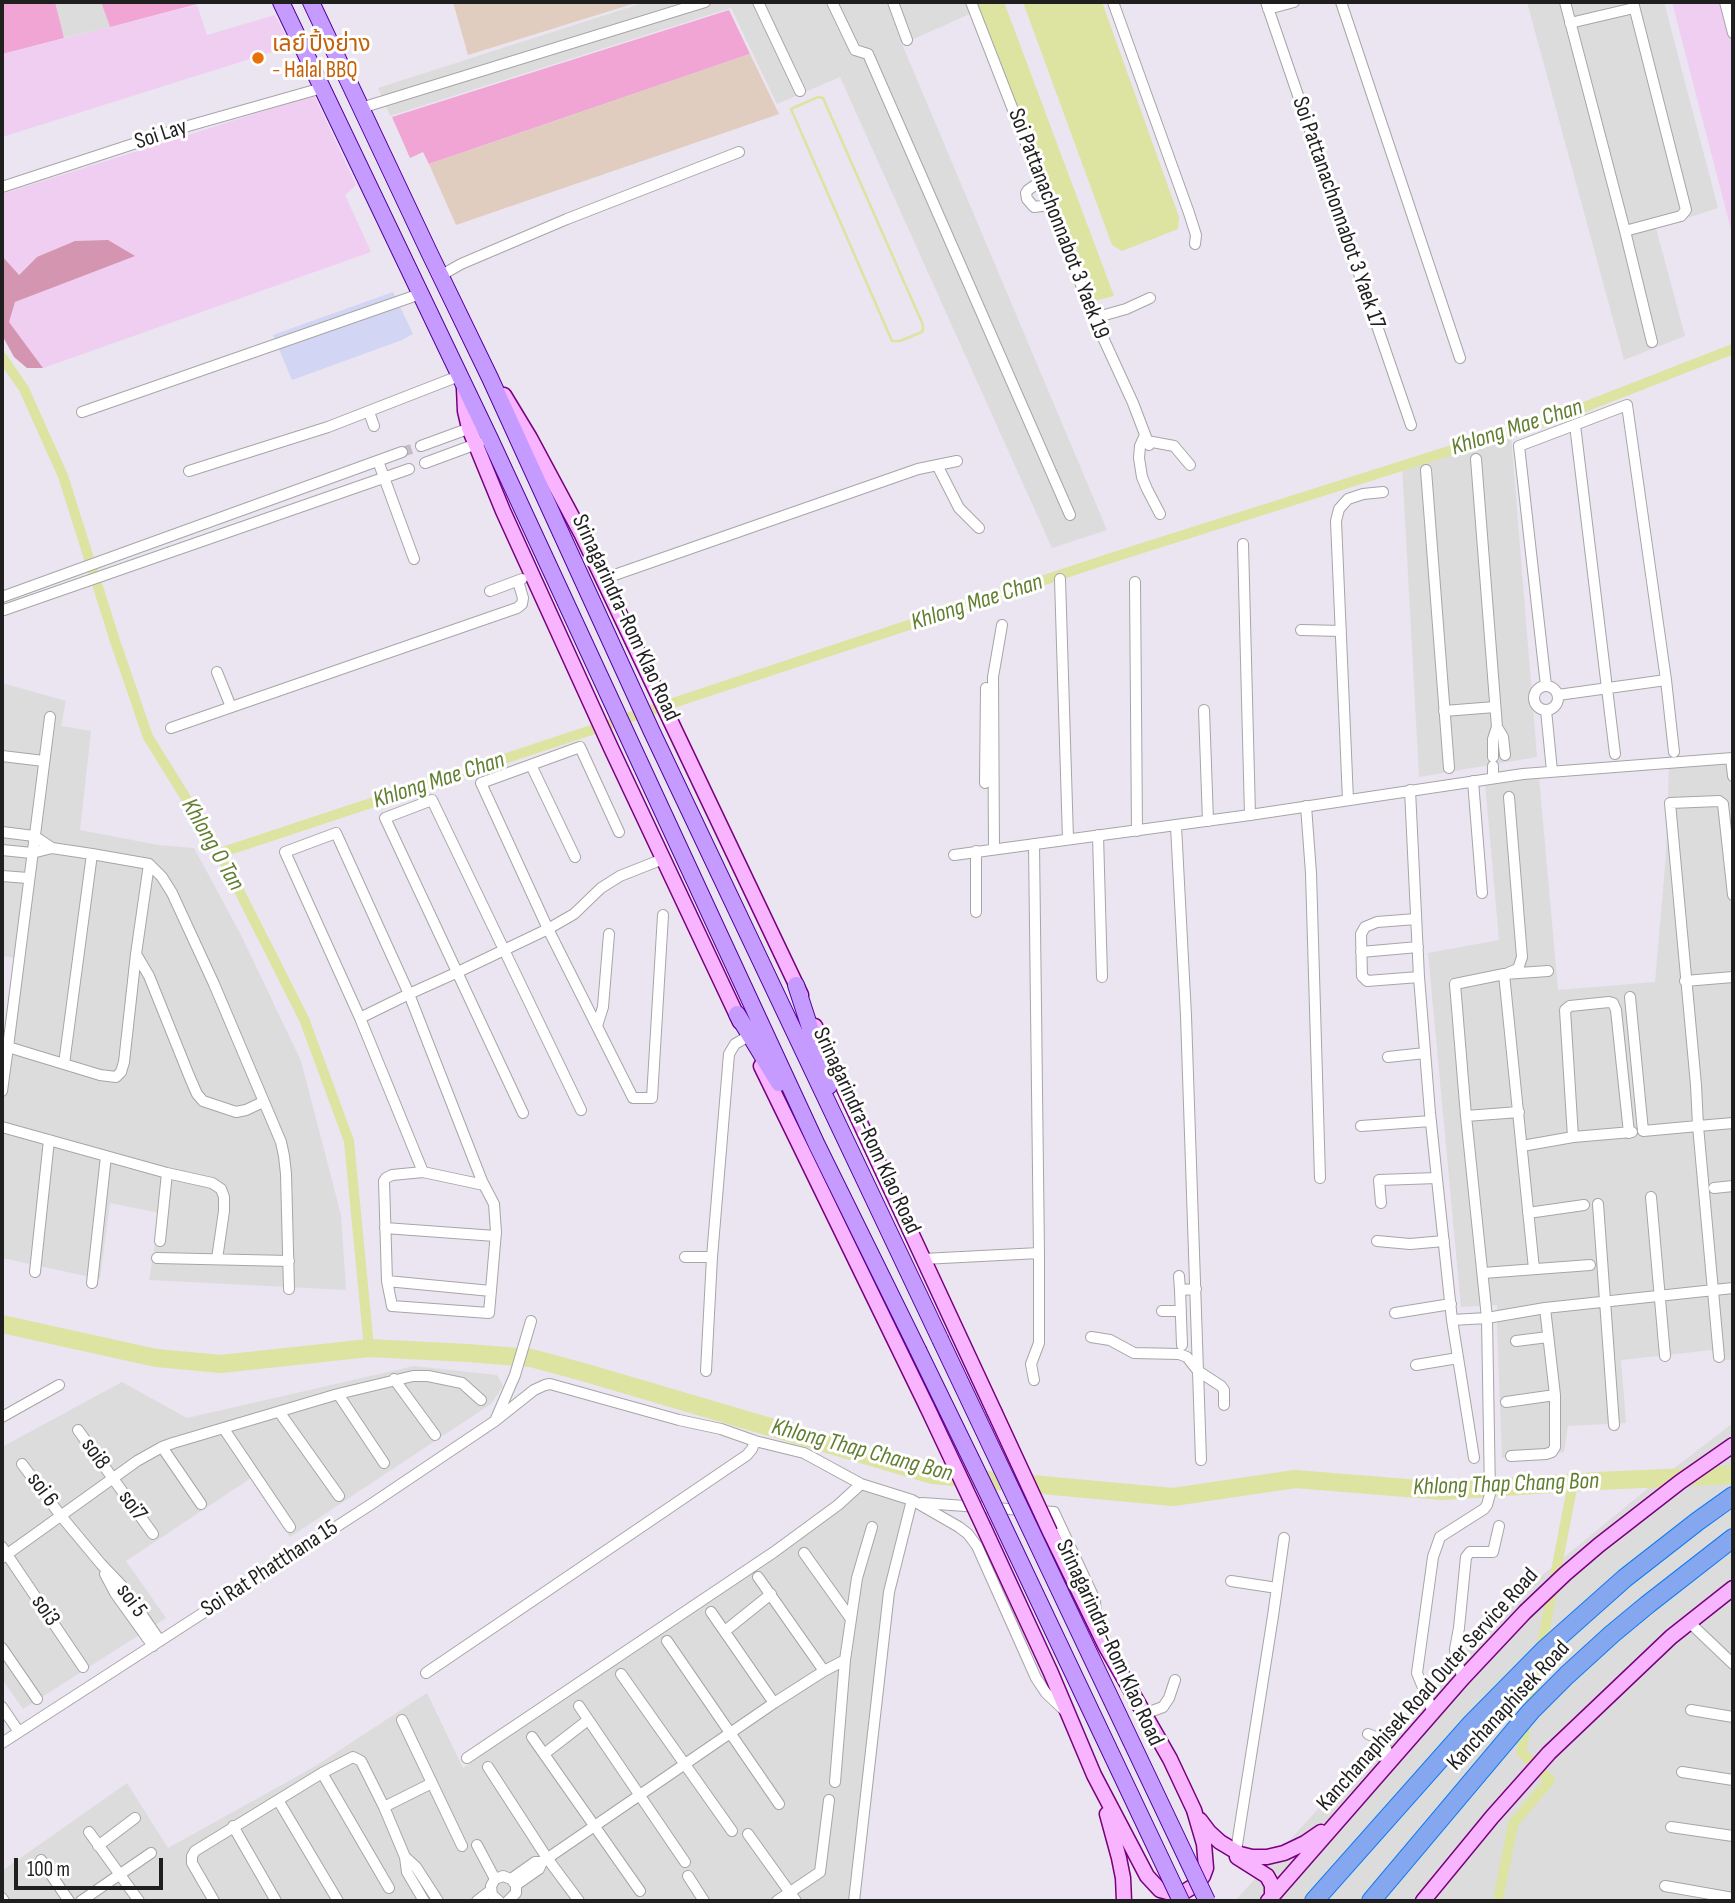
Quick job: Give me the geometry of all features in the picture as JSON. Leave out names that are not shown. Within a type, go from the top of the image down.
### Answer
[{"type":"highway","name":"Kanchanaphisek Road","points":[[1314,1901],[1513,1679],[1625,1578],[1733,1496]]},
{"type":"highway","name":"Kanchanaphisek Road","points":[[1371,1901],[1540,1702],[1612,1634],[1733,1538]]},
{"type":"highway","name":"Kanchanaphisek Road","points":[[1329,1901],[1382,1824]]},
{"type":"main road","name":"Srinagarindra-Rom Klao Road","points":[[281,2],[461,382],[525,578],[591,703],[747,1037],[927,1407],[1051,1673],[1094,1775]]},
{"type":"main road","name":"Srinagarindra-Rom Klao Road","points":[[311,2],[490,378],[652,732],[1207,1901]]},
{"type":"main road","name":"Srinagarindra-Rom Klao Road","points":[[490,378],[504,395],[530,438],[582,535],[796,985],[1050,1532],[1097,1629],[1177,1771],[1194,1810]]},
{"type":"main road","name":"Srinagarindra-Rom Klao Road","points":[[479,434],[610,696],[817,1145],[990,1498],[1181,1901]]},
{"type":"main road","points":[[796,985],[850,1150]]},
{"type":"main road","points":[[737,1014],[817,1145]]},
{"type":"main road","name":"Kanchanaphisek Road Outer Service Road","points":[[1270,1899],[1462,1678],[1525,1612],[1599,1545],[1733,1445]]},
{"type":"main road","points":[[1423,1901],[1549,1753],[1595,1707],[1689,1622],[1733,1588]]},
{"type":"main road","points":[[1094,1775],[1147,1876],[1160,1890],[1167,1893],[1175,1894],[1191,1889],[1203,1876],[1206,1868],[1206,1856],[1194,1810]]},
{"type":"main road","points":[[1094,1775],[1119,1858],[1124,1901]]},
{"type":"main road","points":[[1194,1810],[1205,1827],[1220,1842],[1238,1858],[1267,1876],[1272,1885],[1270,1899]]},
{"type":"main road","points":[[1220,1842],[1252,1857],[1275,1855],[1304,1843],[1337,1822]]},
{"type":"street","points":[[361,108],[705,2]]},
{"type":"street","points":[[758,2],[800,91]]},
{"type":"street","points":[[832,2],[855,50],[868,54],[1070,515]]},
{"type":"street","points":[[893,2],[907,40]]},
{"type":"street","name":"Soi Pattanachonnabot 3 Yaek 19","points":[[971,2],[1094,318],[1147,440]]},
{"type":"street","points":[[1113,2],[1189,213],[1196,235],[1195,244]]},
{"type":"street","points":[[1267,6],[1294,2]]},
{"type":"street","points":[[1341,2],[1460,358]]},
{"type":"street","points":[[1565,2],[1652,342]]},
{"type":"street","points":[[1725,2],[1733,33]]},
{"type":"street","points":[[1570,23],[1634,5],[1686,210],[1681,216],[1625,231]]},
{"type":"street","name":"Soi Pattanachonnabot 3 Yaek 17","points":[[1267,6],[1410,425]]},
{"type":"street","name":"Soi Lay","points":[[2,187],[188,126],[322,88]]},
{"type":"street","points":[[440,276],[461,264],[567,219],[739,152]]},
{"type":"street","points":[[1041,181],[1028,190],[1027,199],[1034,206],[1050,205]]},
{"type":"street","points":[[82,412],[420,294]]},
{"type":"street","points":[[1094,318],[1126,309],[1150,298]]},
{"type":"street","points":[[189,471],[461,382]]},
{"type":"street","points":[[1546,686],[1519,446],[1628,405],[1674,752]]},
{"type":"street","points":[[369,412],[374,426]]},
{"type":"street","points":[[1575,425],[1615,754]]},
{"type":"street","points":[[421,446],[479,434]]},
{"type":"street","points":[[425,463],[479,434]]},
{"type":"street","points":[[1160,514],[1142,477],[1140,446],[1147,440],[1174,446],[1190,465]]},
{"type":"street","points":[[402,452],[2,597],[3,612],[36,598],[409,469]]},
{"type":"street","points":[[1476,459],[1497,727],[1493,739],[1493,778]]},
{"type":"street","points":[[378,461],[414,559]]},
{"type":"street","points":[[603,579],[918,469],[957,461]]},
{"type":"street","points":[[937,465],[959,508],[979,528]]},
{"type":"street","points":[[1426,470],[1449,768]]},
{"type":"street","points":[[1348,800],[1336,520],[1339,509],[1348,499],[1383,492]]},
{"type":"street","points":[[1243,544],[1250,816]]},
{"type":"street","points":[[172,728],[517,608],[522,604],[525,578],[490,591]]},
{"type":"street","points":[[1060,579],[1068,839]]},
{"type":"street","points":[[1135,582],[1136,831]]},
{"type":"street","points":[[985,783],[990,769],[995,657],[1002,625]]},
{"type":"street","points":[[1301,630],[1341,631]]},
{"type":"street","points":[[218,673],[231,707]]},
{"type":"street","points":[[1558,695],[1666,680]]},
{"type":"street","points":[[1546,686],[1553,688],[1558,695],[1556,705],[1546,710],[1536,704],[1535,696],[1538,689],[1546,686]]},
{"type":"street","points":[[986,688],[994,848]]},
{"type":"street","points":[[1444,710],[1495,707]]},
{"type":"street","points":[[1204,710],[1208,821]]},
{"type":"street","points":[[1546,710],[1552,771]]},
{"type":"street","points":[[2,1091],[50,717]]},
{"type":"street","points":[[954,855],[1250,816],[1493,778],[1505,765],[1503,737],[1497,727]]},
{"type":"street","points":[[619,832],[580,747],[481,783],[548,929],[633,1098],[652,1098],[663,915]]},
{"type":"street","points":[[2,756],[44,761]]},
{"type":"street","points":[[1505,765],[1552,771],[1732,758],[1733,776]]},
{"type":"street","points":[[531,765],[575,857]]},
{"type":"street","points":[[1473,781],[1482,893]]},
{"type":"street","points":[[1410,790],[1419,977],[1431,1121],[1452,1320],[1474,1458]]},
{"type":"street","points":[[1504,974],[1518,969],[1522,957],[1509,797]]},
{"type":"street","points":[[523,1113],[385,818],[432,800],[581,1110]]},
{"type":"street","points":[[1719,1357],[1670,803],[1719,801],[1723,804],[1733,895]]},
{"type":"street","points":[[1306,806],[1311,873],[1320,1178]]},
{"type":"street","points":[[1175,826],[1185,1002],[1201,1460]]},
{"type":"street","points":[[2,832],[34,836],[52,848]]},
{"type":"street","points":[[422,1172],[360,1018],[285,852],[336,833],[410,994],[494,1205],[495,1236],[489,1313],[392,1306],[387,1281],[383,1184],[386,1178],[422,1172],[484,1185]]},
{"type":"street","points":[[1098,835],[1102,976]]},
{"type":"street","points":[[1034,844],[1039,1252],[1039,1343],[1031,1364],[1034,1380]]},
{"type":"street","points":[[2,850],[32,853],[52,848],[92,854],[149,864],[163,877],[214,984],[281,1142],[284,1156],[289,1289]]},
{"type":"street","points":[[976,851],[976,912]]},
{"type":"street","points":[[64,1064],[92,854]]},
{"type":"street","points":[[360,1018],[548,929],[573,915],[601,888],[620,876],[663,859]]},
{"type":"street","points":[[8,1047],[109,1077],[116,1077],[121,1072],[149,864]]},
{"type":"street","points":[[2,876],[29,878]]},
{"type":"street","points":[[1416,919],[1370,924],[1361,934],[1362,976],[1367,981],[1419,977]]},
{"type":"street","points":[[597,1026],[603,1007],[609,934]]},
{"type":"street","points":[[1361,952],[1418,947]]},
{"type":"street","points":[[136,954],[149,976],[197,1094],[203,1101],[236,1112],[263,1102]]},
{"type":"street","points":[[1433,1712],[1416,1673],[1433,1557],[1440,1537],[1484,1509],[1490,1494],[1487,1318],[1454,985],[1456,982],[1504,974],[1548,971]]},
{"type":"street","points":[[1504,974],[1534,1269]]},
{"type":"street","points":[[1685,981],[1733,977]]},
{"type":"street","points":[[1630,997],[1643,1131]]},
{"type":"street","points":[[1573,1137],[1564,1010],[1570,1006],[1609,1002],[1613,1003],[1616,1010],[1629,1133]]},
{"type":"street","points":[[706,1371],[712,1257],[729,1054],[735,1044],[747,1037]]},
{"type":"street","points":[[1388,1056],[1425,1053]]},
{"type":"street","points":[[1466,1116],[1519,1111]]},
{"type":"street","points":[[1361,1126],[1431,1121]]},
{"type":"street","points":[[1522,1146],[1573,1137],[1733,1123]]},
{"type":"street","points":[[2,1127],[212,1183],[221,1189],[224,1197],[217,1259]]},
{"type":"street","points":[[35,1272],[49,1140]]},
{"type":"street","points":[[92,1283],[106,1156]]},
{"type":"street","points":[[160,1241],[167,1173]]},
{"type":"street","points":[[1381,1203],[1379,1180],[1437,1178]]},
{"type":"street","points":[[1714,1188],[1733,1186]]},
{"type":"street","points":[[1651,1197],[1665,1356]]},
{"type":"street","points":[[1598,1204],[1614,1425]]},
{"type":"street","points":[[1528,1213],[1584,1205]]},
{"type":"street","points":[[385,1227],[495,1236]]},
{"type":"street","points":[[1377,1241],[1410,1244],[1444,1241]]},
{"type":"street","points":[[923,1259],[1039,1252]]},
{"type":"street","points":[[685,1257],[712,1257]]},
{"type":"street","points":[[157,1258],[289,1261]]},
{"type":"street","points":[[1483,1273],[1590,1265]]},
{"type":"street","points":[[1179,1276],[1182,1345]]},
{"type":"street","points":[[387,1281],[491,1291]]},
{"type":"street","points":[[1452,1320],[1733,1288]]},
{"type":"street","points":[[1180,1290],[1196,1289]]},
{"type":"street","points":[[1395,1313],[1451,1304]]},
{"type":"street","points":[[1511,1456],[1546,1454],[1554,1450],[1555,1395],[1545,1308]]},
{"type":"street","points":[[1162,1311],[1181,1311]]},
{"type":"street","points":[[495,1422],[516,1375],[531,1321]]},
{"type":"street","points":[[1091,1337],[1110,1340],[1134,1353],[1179,1354],[1187,1357],[1198,1371],[1221,1385],[1224,1390],[1224,1405]]},
{"type":"street","points":[[1516,1341],[1548,1337]]},
{"type":"street","points":[[1416,1365],[1458,1358]]},
{"type":"street","points":[[4,1553],[137,1461],[162,1447],[412,1376],[462,1383],[481,1400]]},
{"type":"street","points":[[394,1379],[435,1435]]},
{"type":"street","name":"Soi Rat Phatthana 15","points":[[2,1743],[373,1503],[495,1422],[534,1390],[545,1385],[550,1384],[721,1429],[755,1441]]},
{"type":"street","points":[[2,1417],[59,1385]]},
{"type":"street","points":[[338,1395],[384,1462]]},
{"type":"street","points":[[1506,1402],[1555,1395]]},
{"type":"street","points":[[280,1413],[338,1496]]},
{"type":"street","points":[[224,1429],[289,1527]]},
{"type":"street","name":"soi8","points":[[79,1430],[112,1479]]},
{"type":"street","points":[[426,1673],[747,1455],[755,1441],[804,1453],[861,1484],[915,1501],[1055,1512],[1095,1600],[1097,1629]]},
{"type":"street","points":[[162,1447],[201,1504]]},
{"type":"street","name":"soi 6","points":[[22,1464],[61,1516]]},
{"type":"street","name":"soi7","points":[[112,1479],[153,1534]]},
{"type":"street","points":[[467,1758],[774,1552],[838,1505],[861,1484]]},
{"type":"street","points":[[915,1501],[959,1527],[977,1546],[1036,1678],[1046,1693],[1069,1714]]},
{"type":"street","points":[[855,1901],[889,1592],[915,1501]]},
{"type":"street","name":"soi 5","points":[[61,1516],[100,1564],[115,1593],[156,1643]]},
{"type":"street","points":[[1462,1678],[1455,1648],[1460,1628],[1466,1557],[1470,1552],[1493,1552],[1499,1526]]},
{"type":"street","points":[[835,1782],[845,1660],[857,1578],[872,1527]]},
{"type":"street","points":[[1236,1851],[1284,1538]]},
{"type":"street","name":"soi3","points":[[4,1553],[83,1667]]},
{"type":"street","points":[[804,1553],[851,1619]]},
{"type":"street","points":[[758,1577],[824,1671]]},
{"type":"street","points":[[1231,1581],[1277,1588]]},
{"type":"street","points":[[725,1631],[771,1594]]},
{"type":"street","points":[[711,1612],[774,1703]]},
{"type":"street","points":[[1689,1622],[1733,1664]]},
{"type":"street","points":[[667,1641],[779,1804]]},
{"type":"street","points":[[2,1648],[37,1699]]},
{"type":"street","points":[[513,1882],[535,1862],[545,1860],[774,1703],[845,1660]]},
{"type":"street","points":[[1036,1678],[1043,1681],[1051,1673]]},
{"type":"street","points":[[621,1674],[732,1831]]},
{"type":"street","points":[[1144,1714],[1163,1707],[1175,1680]]},
{"type":"street","points":[[579,1706],[685,1861]]},
{"type":"street","points":[[2,1707],[19,1732]]},
{"type":"street","points":[[1691,1710],[1733,1717]]},
{"type":"street","points":[[402,1720],[462,1846]]},
{"type":"street","points":[[544,1754],[588,1720]]},
{"type":"street","points":[[1368,1734],[1383,1741],[1391,1761]]},
{"type":"street","points":[[532,1737],[640,1891]]},
{"type":"street","points":[[214,1901],[192,1863],[195,1851],[353,1757],[361,1761],[384,1807],[405,1857],[407,1872],[424,1901]]},
{"type":"street","points":[[488,1766],[545,1860],[579,1901]]},
{"type":"street","points":[[1682,1772],[1733,1780]]},
{"type":"street","points":[[322,1773],[389,1888]]},
{"type":"street","points":[[384,1807],[432,1783]]},
{"type":"street","points":[[278,1800],[338,1901]]},
{"type":"street","points":[[777,1901],[792,1897],[820,1872],[829,1800]]},
{"type":"street","points":[[98,1846],[135,1818]]},
{"type":"street","points":[[233,1826],[276,1901]]},
{"type":"street","points":[[1671,1827],[1733,1836]]},
{"type":"street","points":[[89,1832],[138,1901]]},
{"type":"street","points":[[748,1834],[792,1897]]},
{"type":"street","points":[[477,1845],[495,1879]]},
{"type":"street","points":[[81,1901],[151,1853]]},
{"type":"street","points":[[405,1857],[416,1867],[438,1901]]},
{"type":"street","points":[[41,1860],[69,1901]]},
{"type":"street","points":[[477,1901],[490,1891],[495,1879],[503,1876],[513,1882],[516,1894],[510,1901]]},
{"type":"street","points":[[688,1876],[704,1901]]},
{"type":"street","points":[[1665,1886],[1733,1898]]},
{"type":"street","points":[[490,1891],[498,1901]]},
{"type":"shaded area","points":[[2,2],[55,2],[64,38],[2,54]]},
{"type":"shaded area","points":[[55,2],[101,2],[110,27],[64,38]]},
{"type":"shaded area","points":[[101,2],[205,2],[110,27]]},
{"type":"shaded area","points":[[453,2],[639,2],[468,55]]},
{"type":"shaded area","points":[[646,2],[968,2],[972,13],[902,44],[1107,530],[1052,548],[840,77],[777,104],[731,8],[390,116],[378,88]]},
{"type":"shaded area","points":[[976,2],[1004,2],[1114,296],[1094,301]]},
{"type":"shaded area","points":[[1023,2],[1102,2],[1179,217],[1178,229],[1122,251],[1112,245]]},
{"type":"shaded area","points":[[1527,2],[1664,2],[1718,208],[1656,228],[1685,336],[1624,360]]},
{"type":"shaded area","points":[[1672,2],[1733,2],[1733,237]]},
{"type":"shaded area","points":[[197,5],[207,35],[275,15],[291,46],[2,137],[2,54]]},
{"type":"shaded area","points":[[729,10],[750,54],[429,164],[423,152],[410,158],[392,117]]},
{"type":"shaded area","points":[[750,54],[779,114],[456,225],[429,164]]},
{"type":"shaded area","points":[[314,95],[356,185],[345,195],[371,252],[43,368],[9,322],[15,302],[134,255],[37,257],[18,275],[2,256],[2,194]]},
{"type":"shaded area","points":[[108,240],[135,256],[15,302],[9,322],[43,368],[27,368],[14,357],[2,335],[2,256],[19,275],[37,257],[75,241]]},
{"type":"shaded area","points":[[393,292],[413,334],[292,380],[273,335]]},
{"type":"shaded area","points":[[1511,435],[1537,757],[1419,777],[1402,464]]},
{"type":"shaded area","points":[[2,683],[66,701],[61,726],[91,731],[80,830],[158,845],[194,848],[241,935],[301,1061],[341,1215],[346,1290],[149,1280],[160,1213],[110,1203],[100,1279],[2,1258],[2,1069],[17,958],[2,956]]},
{"type":"shaded area","points":[[1731,758],[1733,1359],[1715,1362],[1712,1350],[1621,1360],[1626,1423],[1568,1426],[1564,1452],[1502,1458],[1497,1305],[1461,1307],[1428,953],[1499,940],[1485,783],[1539,777],[1558,990],[1655,982],[1666,855],[1669,762]]},
{"type":"shaded area","points":[[414,1366],[497,1375],[503,1386],[491,1404],[290,1537],[251,1478],[126,1561],[166,1618],[23,1709],[2,1679],[2,1447],[122,1382],[187,1418]]},
{"type":"shaded area","points":[[1733,1423],[1733,1901],[1235,1901],[1362,1760],[1523,1591]]},
{"type":"shaded area","points":[[861,1490],[911,1505],[889,1592],[856,1901],[638,1901],[649,1892],[636,1901],[2,1901],[2,1871],[127,1783],[168,1848],[314,1767],[427,1693],[463,1768]]},
{"type":"waterway","points":[[818,97],[823,98],[923,325],[922,332],[900,341],[892,341],[791,109],[818,97]]},
{"type":"waterway","name":"Khlong Mae Chan","points":[[220,853],[1111,558],[1569,413],[1733,349]]},
{"type":"waterway","name":"Khlong O Tan","points":[[2,357],[24,389],[63,476],[148,737],[220,853],[304,1019],[349,1141],[369,1348]]},
{"type":"waterway","name":"Khlong Thap Chang Bon","points":[[2,1324],[156,1358],[221,1364],[369,1348],[531,1358],[933,1475],[1173,1497],[1295,1479],[1443,1491],[1733,1475]]},
{"type":"waterway","points":[[1498,1901],[1513,1824],[1550,1780],[1521,1752],[1573,1483]]},
{"type":"tunnel","points":[[402,452],[421,446]]},
{"type":"place","name":"เลย์ ปิ้งย่าง - Halal BBQ","points":[[258,58]]}]
